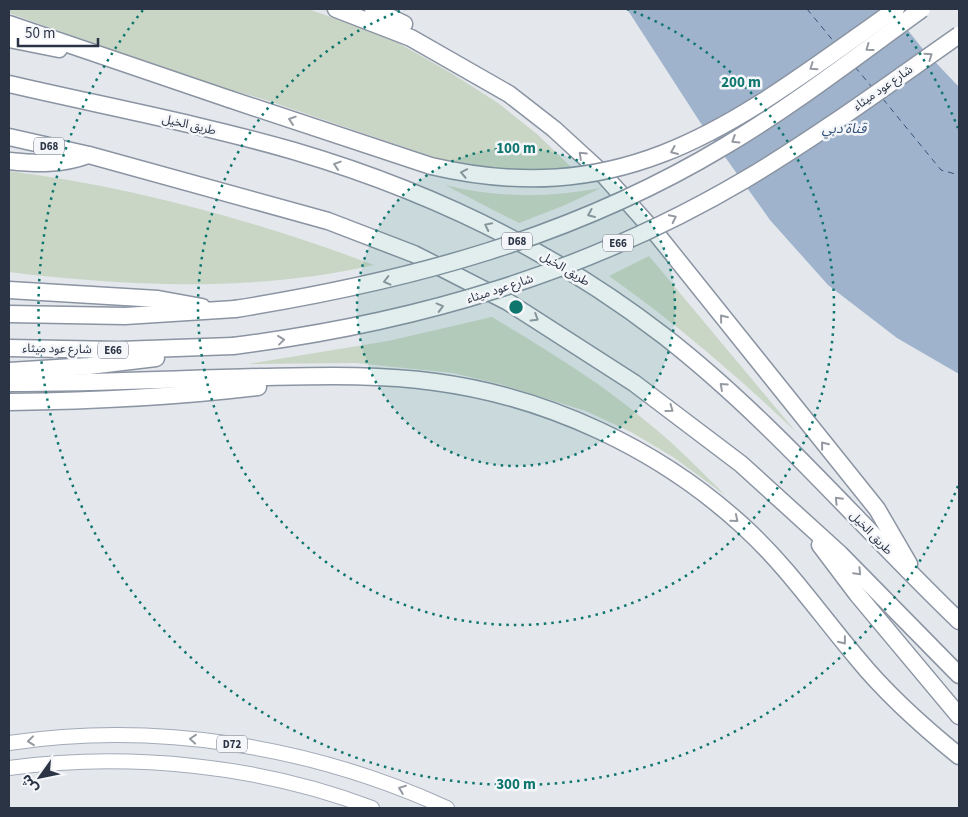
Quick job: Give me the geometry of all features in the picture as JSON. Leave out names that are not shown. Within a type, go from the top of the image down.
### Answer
[{"type":"highway","points":[[336,9],[410,38],[509,94],[554,129],[601,172],[659,237],[876,509],[922,585]]},
{"type":"highway","points":[[373,9],[479,66],[494,77],[509,94]]},
{"type":"highway","points":[[9,24],[431,166],[463,174],[528,180],[585,176],[625,168],[656,158],[716,130],[786,86],[896,9]]},
{"type":"highway","points":[[9,314],[125,316],[235,309],[308,298],[452,264],[522,242],[592,214],[659,182],[724,147],[787,107],[922,9]]},
{"type":"highway","name":"شارع عود ميثاء","points":[[9,348],[118,350],[225,347],[310,336],[396,319],[461,302],[535,277],[607,249],[677,216],[745,180],[811,139],[959,34]]},
{"type":"highway","points":[[9,39],[110,59]]},
{"type":"highway","name":"طريق الخيل","points":[[9,84],[294,151],[404,190],[514,239],[615,301],[663,336],[709,374],[753,414],[959,621]]},
{"type":"highway","name":"D68","points":[[9,137],[89,155],[328,221],[414,254],[477,285],[538,320],[663,404],[741,464],[801,516],[959,675]]},
{"type":"highway","points":[[9,161],[53,164],[89,155]]},
{"type":"highway","points":[[9,290],[158,299],[177,301],[213,311]]},
{"type":"highway","points":[[9,371],[130,362],[225,347]]},
{"type":"highway","points":[[9,383],[81,383],[308,376],[410,379],[466,387],[521,401],[574,420],[650,458],[697,489],[741,524],[767,549],[808,595],[875,680],[916,720],[959,756]]},
{"type":"highway","points":[[9,402],[80,402],[196,394],[282,384],[308,376]]},
{"type":"highway","points":[[801,516],[857,594],[959,716]]},
{"type":"main road","name":"D72","points":[[9,743],[57,738],[133,736],[234,744],[334,766],[398,788],[446,808]]},
{"type":"main road","name":"D72","points":[[9,768],[90,763],[199,768],[268,779],[335,796],[372,808]]},
{"type":"green space","points":[[9,9],[308,9],[388,37],[451,73],[498,103],[537,134],[574,170],[505,171],[439,159],[263,99],[201,82],[9,13]]},
{"type":"green space","points":[[9,171],[102,186],[148,196],[240,220],[374,265],[284,280],[192,284],[100,281],[9,272]]},
{"type":"green space","points":[[445,185],[484,192],[523,195],[562,194],[601,188],[565,205],[519,223]]},
{"type":"green space","points":[[649,256],[796,432],[706,351],[609,276]]},
{"type":"green space","points":[[492,317],[571,366],[629,407],[677,448],[725,495],[673,457],[631,432],[586,411],[500,384],[453,373],[356,363],[248,364],[388,341]]},
{"type":"water","name":"قناة دبي","points":[[627,9],[891,9],[922,48],[959,87],[959,374],[897,338],[828,285],[770,220],[700,122]]},
{"type":"ferry route","points":[[807,9],[835,43]]},
{"type":"ferry route","points":[[855,67],[872,87]]},
{"type":"ferry route","points":[[883,99],[941,170],[959,175]]}]
